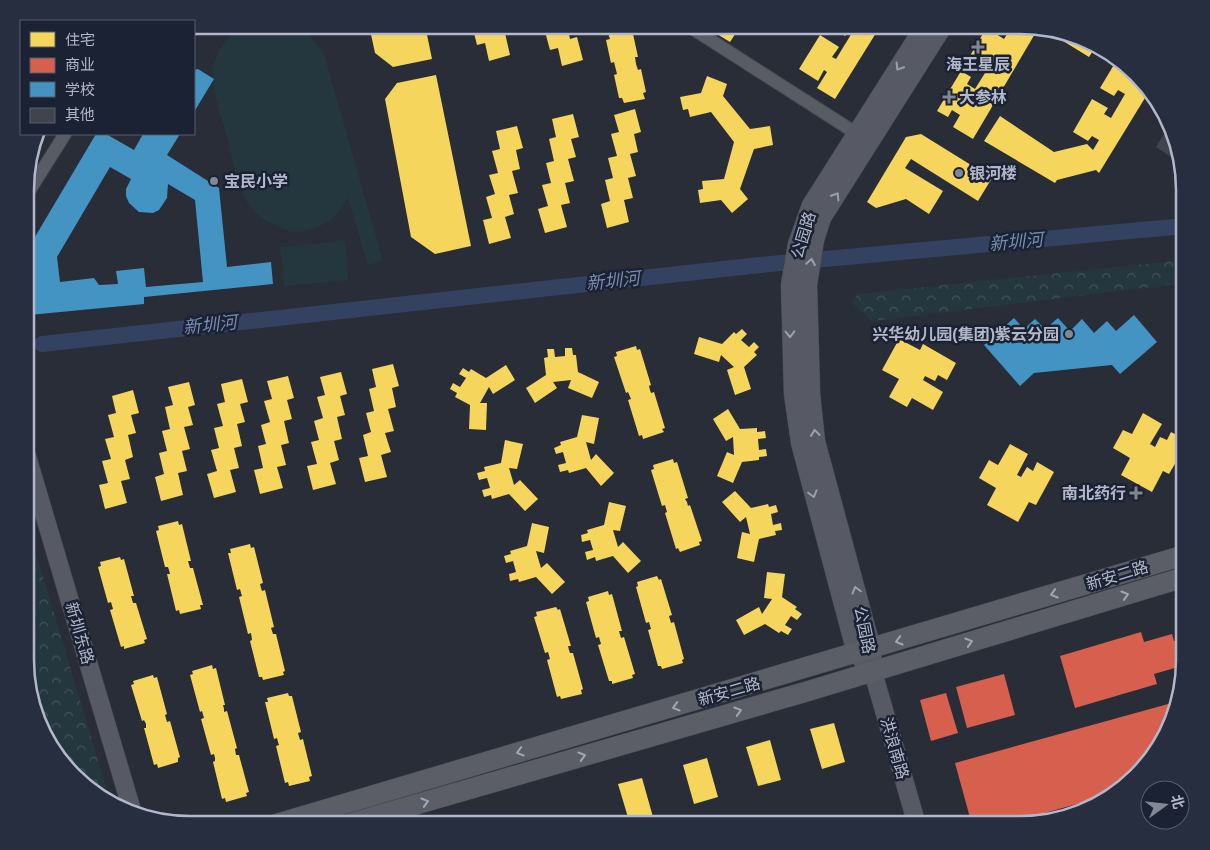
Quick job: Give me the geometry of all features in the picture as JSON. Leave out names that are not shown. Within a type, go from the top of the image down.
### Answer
[{"type":"main road","name":"公园路","points":[[799,285],[822,218],[919,34]]},
{"type":"main road","name":"公园路","points":[[872,672],[864,651],[816,441],[799,285],[797,244],[812,205],[938,34]]},
{"type":"main road","name":"新圳东路","points":[[34,480],[130,804]]},
{"type":"main road","name":"新安二路","points":[[304,816],[1176,558]]},
{"type":"main road","name":"新安二路","points":[[376,816],[872,672],[1176,580]]},
{"type":"main road","name":"洪浪南路","points":[[872,672],[913,816]]},
{"type":"street","points":[[701,34],[863,138]]},
{"type":"street","points":[[34,183],[64,135]]},
{"type":"green space","points":[[233,34],[308,34],[324,54],[383,261],[368,265],[348,198],[329,221],[302,231],[279,227],[269,222],[251,207],[244,197],[213,85],[213,70],[217,56]]},
{"type":"green space","points":[[345,241],[348,280],[284,286],[280,247]]},
{"type":"green space","points":[[1176,261],[1176,284],[872,321],[852,303],[858,294]]},
{"type":"green space","points":[[34,546],[107,792],[87,777],[66,755],[55,738],[42,710],[34,670]]},
{"type":"building: 住宅","points":[[371,34],[427,34],[432,59],[393,67],[375,53]]},
{"type":"building: 住宅","points":[[474,34],[505,34],[510,55],[489,61],[485,43],[477,45]]},
{"type":"building: 住宅","points":[[546,34],[569,34],[570,39],[577,37],[583,60],[562,66],[558,48],[550,50]]},
{"type":"building: 住宅","points":[[608,34],[633,34],[638,57],[635,57],[636,64],[638,70],[641,69],[646,92],[643,93],[645,99],[624,103],[622,98],[619,98],[614,75],[617,74],[614,62],[611,63],[606,40],[610,39]]},
{"type":"building: 住宅","points":[[717,34],[735,34],[730,42]]},
{"type":"building: 住宅","points":[[851,34],[875,34],[835,99],[817,88],[827,72],[824,70],[818,81],[799,69],[820,35],[839,47],[832,57],[836,59]]},
{"type":"building: 住宅","points":[[983,34],[996,34],[1004,39],[1007,34],[1034,35],[973,139],[953,127],[960,115],[952,110],[948,117],[937,111],[961,71],[971,77],[967,84],[975,89],[990,65],[982,60],[977,67],[967,61]]},
{"type":"building: 住宅","points":[[1061,40],[1092,52],[1089,57]]},
{"type":"building: 住宅","points":[[1114,65],[1145,97],[1099,173],[1096,170],[1057,180],[1055,183],[984,141],[1000,116],[1054,152],[1087,144],[1093,150],[1099,140],[1092,136],[1088,141],[1073,132],[1092,99],[1108,108],[1104,114],[1111,118],[1125,94],[1118,90],[1114,96],[1100,88]]},
{"type":"building: 住宅","points":[[436,75],[471,246],[435,254],[411,237],[385,99],[397,83]]},
{"type":"building: 住宅","points":[[707,76],[727,84],[723,96],[750,129],[770,126],[773,145],[754,149],[740,189],[748,199],[732,213],[721,200],[700,203],[698,190],[703,189],[702,181],[724,179],[734,142],[711,112],[690,117],[688,109],[683,110],[680,97],[701,93]]},
{"type":"building: 住宅","points":[[635,109],[641,132],[634,134],[638,152],[630,154],[636,176],[628,178],[633,198],[624,200],[629,222],[607,228],[601,204],[610,201],[605,180],[613,178],[608,158],[617,156],[611,134],[619,132],[614,115]]},
{"type":"building: 住宅","points":[[573,114],[579,137],[571,139],[576,157],[568,159],[574,181],[565,183],[570,203],[561,205],[567,227],[545,233],[538,209],[548,206],[542,185],[551,183],[546,163],[554,161],[549,139],[556,137],[552,119]]},
{"type":"building: 住宅","points":[[517,126],[523,148],[516,150],[520,169],[512,171],[518,193],[509,195],[514,214],[505,217],[511,238],[489,244],[483,220],[492,218],[486,197],[495,194],[489,175],[498,173],[492,151],[500,149],[496,131]]},
{"type":"building: 住宅","name":"银河楼","points":[[921,134],[992,178],[978,201],[911,159],[905,168],[943,191],[929,214],[906,199],[876,208],[867,202],[906,137]]},
{"type":"building: 住宅","points":[[742,329],[747,334],[741,340],[749,347],[754,342],[759,347],[754,352],[757,355],[744,367],[751,389],[735,395],[727,370],[734,367],[721,355],[719,362],[694,354],[699,337],[722,344],[734,332],[736,334]]},
{"type":"building: 住宅","points":[[899,339],[920,350],[923,344],[956,363],[947,380],[938,375],[935,381],[925,376],[923,380],[943,392],[933,410],[912,398],[907,407],[889,397],[899,379],[882,370]]},
{"type":"building: 住宅","points":[[636,346],[637,350],[640,349],[651,385],[649,386],[650,390],[651,393],[654,392],[665,428],[662,429],[664,432],[643,439],[642,435],[639,436],[628,400],[631,399],[628,392],[626,393],[614,357],[617,356],[616,352]]},
{"type":"building: 住宅","points":[[565,348],[572,348],[573,355],[576,355],[578,372],[599,382],[592,398],[568,388],[571,380],[553,382],[557,388],[535,403],[526,388],[546,375],[544,358],[548,357],[547,349],[554,349],[555,357],[565,356]]},
{"type":"building: 住宅","points":[[393,364],[399,386],[392,388],[396,407],[388,409],[394,431],[385,433],[391,452],[381,455],[387,477],[365,482],[359,458],[368,456],[363,435],[371,432],[366,413],[374,411],[369,389],[376,387],[372,369]]},
{"type":"building: 住宅","points":[[506,365],[515,380],[493,394],[489,387],[480,403],[487,403],[486,430],[469,429],[470,405],[455,397],[457,393],[450,389],[453,383],[460,387],[466,378],[459,374],[463,368],[469,372],[471,369],[486,378]]},
{"type":"building: 住宅","points":[[341,372],[347,394],[340,396],[345,415],[337,417],[342,439],[334,441],[339,460],[330,463],[336,484],[313,490],[307,466],[317,464],[311,442],[319,440],[314,421],[323,418],[317,397],[325,395],[320,377]]},
{"type":"building: 住宅","points":[[288,376],[294,398],[287,400],[292,419],[284,421],[289,443],[281,445],[286,465],[277,467],[283,488],[260,494],[254,470],[263,468],[258,446],[266,444],[261,425],[270,422],[264,401],[272,399],[267,381]]},
{"type":"building: 住宅","points":[[242,379],[248,402],[240,404],[245,422],[237,424],[242,446],[234,448],[239,468],[230,470],[236,492],[214,498],[207,474],[217,471],[211,450],[219,448],[214,428],[223,426],[217,404],[225,402],[221,384]]},
{"type":"building: 住宅","points":[[189,382],[195,405],[188,407],[193,425],[184,427],[190,449],[182,451],[187,471],[178,473],[183,495],[161,501],[155,477],[164,474],[159,453],[167,451],[162,431],[170,429],[165,407],[173,405],[168,387]]},
{"type":"building: 住宅","points":[[133,390],[139,413],[131,415],[136,433],[128,435],[133,457],[125,460],[130,479],[121,481],[127,503],[105,509],[99,485],[108,483],[102,461],[111,459],[105,439],[114,437],[108,415],[116,413],[112,396]]},
{"type":"building: 住宅","points":[[728,409],[740,429],[757,428],[757,432],[765,431],[766,438],[758,439],[759,450],[766,449],[767,456],[759,457],[759,460],[742,462],[733,483],[717,476],[727,452],[734,455],[733,437],[726,441],[713,419]]},
{"type":"building: 住宅","points":[[1143,413],[1162,424],[1150,444],[1155,447],[1160,437],[1167,440],[1171,432],[1176,434],[1176,462],[1169,474],[1163,471],[1152,492],[1121,475],[1130,458],[1113,448],[1123,430],[1132,434]]},
{"type":"building: 住宅","points":[[582,415],[599,418],[594,444],[586,442],[591,460],[596,454],[614,473],[601,486],[586,468],[569,473],[568,470],[560,472],[558,465],[566,463],[563,452],[556,454],[554,448],[561,445],[560,442],[577,437]]},
{"type":"building: 住宅","points":[[505,440],[523,444],[517,469],[509,468],[514,485],[520,480],[538,499],[525,511],[509,494],[492,499],[491,495],[484,497],[482,490],[490,488],[487,478],[479,480],[477,473],[485,471],[484,467],[501,463]]},
{"type":"building: 住宅","points":[[1010,444],[1028,454],[1017,475],[1021,477],[1027,467],[1033,471],[1037,462],[1054,472],[1036,505],[1029,502],[1018,522],[987,505],[996,488],[979,478],[989,460],[998,465]]},
{"type":"building: 住宅","points":[[673,459],[674,463],[677,462],[688,498],[685,499],[688,506],[690,505],[702,541],[699,542],[700,545],[680,552],[678,548],[676,549],[665,513],[667,512],[665,505],[662,506],[651,470],[654,469],[653,465]]},
{"type":"building: 住宅","points":[[735,491],[751,508],[768,504],[769,507],[776,505],[778,512],[771,514],[773,525],[781,523],[782,530],[775,531],[776,535],[759,539],[754,562],[737,558],[742,532],[750,534],[746,517],[740,522],[722,502]]},
{"type":"building: 住宅","points":[[609,502],[626,506],[620,531],[613,530],[618,547],[623,542],[641,561],[628,573],[613,556],[596,561],[595,557],[587,560],[585,552],[593,550],[590,540],[582,542],[581,535],[588,533],[587,530],[604,525]]},
{"type":"building: 住宅","points":[[178,521],[179,525],[182,524],[191,561],[188,561],[190,568],[193,568],[203,605],[200,605],[201,609],[180,614],[179,610],[176,611],[167,574],[170,574],[168,567],[165,567],[156,531],[159,530],[158,526]]},
{"type":"building: 住宅","points":[[532,523],[549,527],[544,553],[536,551],[541,568],[547,563],[565,582],[552,594],[536,577],[519,582],[518,579],[510,581],[509,574],[516,572],[513,561],[506,563],[504,556],[511,554],[510,551],[527,546]]},
{"type":"building: 住宅","points":[[250,544],[251,548],[254,547],[263,583],[260,584],[262,591],[265,590],[274,627],[271,628],[273,634],[276,634],[285,671],[283,672],[284,675],[263,680],[262,677],[259,677],[250,641],[252,640],[251,633],[248,634],[239,597],[242,596],[240,589],[237,590],[228,553],[231,553],[230,549]]},
{"type":"building: 住宅","points":[[120,557],[121,560],[124,559],[134,596],[131,596],[133,603],[136,603],[147,639],[144,640],[145,643],[124,649],[124,646],[121,647],[110,610],[113,609],[111,602],[108,603],[98,567],[101,566],[100,562]]},
{"type":"building: 住宅","points":[[767,572],[785,574],[782,597],[797,607],[795,609],[802,614],[797,620],[791,616],[785,625],[792,629],[788,635],[781,631],[779,633],[765,624],[744,635],[736,620],[759,607],[762,614],[772,599],[764,598]]},
{"type":"building: 住宅","points":[[657,576],[659,580],[661,579],[672,615],[669,616],[671,623],[674,622],[684,659],[682,660],[683,663],[662,669],[661,666],[658,666],[648,630],[651,629],[649,622],[646,623],[636,587],[638,586],[637,582]]},
{"type":"building: 住宅","points":[[608,591],[609,595],[612,594],[622,631],[619,631],[621,638],[624,637],[635,674],[632,675],[633,678],[612,684],[612,681],[609,681],[598,645],[601,644],[599,637],[596,638],[586,602],[589,601],[588,597]]},
{"type":"building: 住宅","points":[[556,607],[558,610],[560,609],[571,646],[568,646],[569,650],[570,653],[573,653],[583,689],[581,690],[582,694],[561,699],[560,696],[557,697],[547,660],[550,659],[548,652],[545,653],[534,617],[537,616],[536,612]]},
{"type":"building: 住宅","points":[[212,665],[213,669],[216,668],[225,705],[223,705],[224,712],[227,711],[237,748],[235,749],[236,755],[239,755],[249,792],[246,793],[247,796],[226,802],[225,798],[222,799],[213,762],[215,761],[214,754],[211,755],[201,719],[204,718],[202,711],[200,712],[190,675],[193,674],[192,671]]},
{"type":"building: 住宅","points":[[153,675],[154,678],[157,677],[167,714],[165,715],[167,722],[170,721],[180,757],[178,762],[158,768],[157,764],[154,765],[144,728],[146,728],[146,724],[144,720],[142,721],[131,685],[134,684],[133,681]]},
{"type":"building: 住宅","points":[[288,693],[289,696],[292,696],[301,732],[298,733],[300,740],[303,739],[312,776],[309,777],[310,781],[289,786],[288,782],[285,783],[276,746],[279,745],[277,738],[274,739],[265,702],[268,702],[267,698]]},
{"type":"building: 住宅","points":[[834,723],[845,762],[822,769],[810,729]]},
{"type":"building: 住宅","points":[[770,740],[781,780],[758,786],[746,747]]},
{"type":"building: 住宅","points":[[707,758],[718,797],[694,804],[683,765]]},
{"type":"building: 住宅","points":[[642,778],[653,816],[628,816],[618,784]]},
{"type":"building: 商业","points":[[1141,632],[1144,642],[1172,634],[1174,641],[1176,640],[1176,668],[1154,674],[1157,684],[1075,708],[1060,656]]},
{"type":"building: 商业","points":[[1004,674],[1015,715],[967,728],[956,687]]},
{"type":"building: 商业","points":[[946,693],[958,733],[931,741],[920,700]]},
{"type":"building: 商业","points":[[1170,704],[1155,738],[1144,755],[1123,777],[1107,790],[1085,802],[1037,815],[970,816],[955,763]]},
{"type":"building: 学校","points":[[198,69],[214,79],[195,110],[195,70]]},
{"type":"building: 学校","points":[[95,135],[108,135],[134,150],[142,135],[179,135],[167,155],[219,188],[227,267],[271,262],[273,284],[144,297],[144,304],[34,315],[34,239]],"holes":[[[110,167],[131,179],[126,189],[129,203],[139,212],[153,213],[159,210],[167,198],[168,184],[195,200],[203,282],[146,287],[144,268],[116,271],[118,284],[99,285],[94,278],[60,282],[57,257]]]},
{"type":"building: 学校","points":[[1134,315],[1157,342],[1120,374],[1112,365],[1034,373],[1020,386],[984,345],[1014,318],[1024,329],[1035,319],[1045,329],[1058,318],[1070,331],[1082,319],[1094,333],[1107,321],[1116,331]]},
{"type":"building: 其他","points":[[1165,132],[1173,158],[1156,147]]},
{"type":"waterway","name":"新圳河","points":[[42,344],[760,265],[1176,227]]},
{"type":"place","name":"海王星辰","points":[[978,47]]},
{"type":"place","name":"大参林","points":[[949,97]]},
{"type":"place","name":"银河楼","points":[[959,173]]},
{"type":"place","name":"宝民小学","points":[[214,181]]},
{"type":"place","name":"兴华幼儿园(集团)紫云分园","points":[[1069,334]]},
{"type":"place","name":"南北药行","points":[[1136,493]]}]
